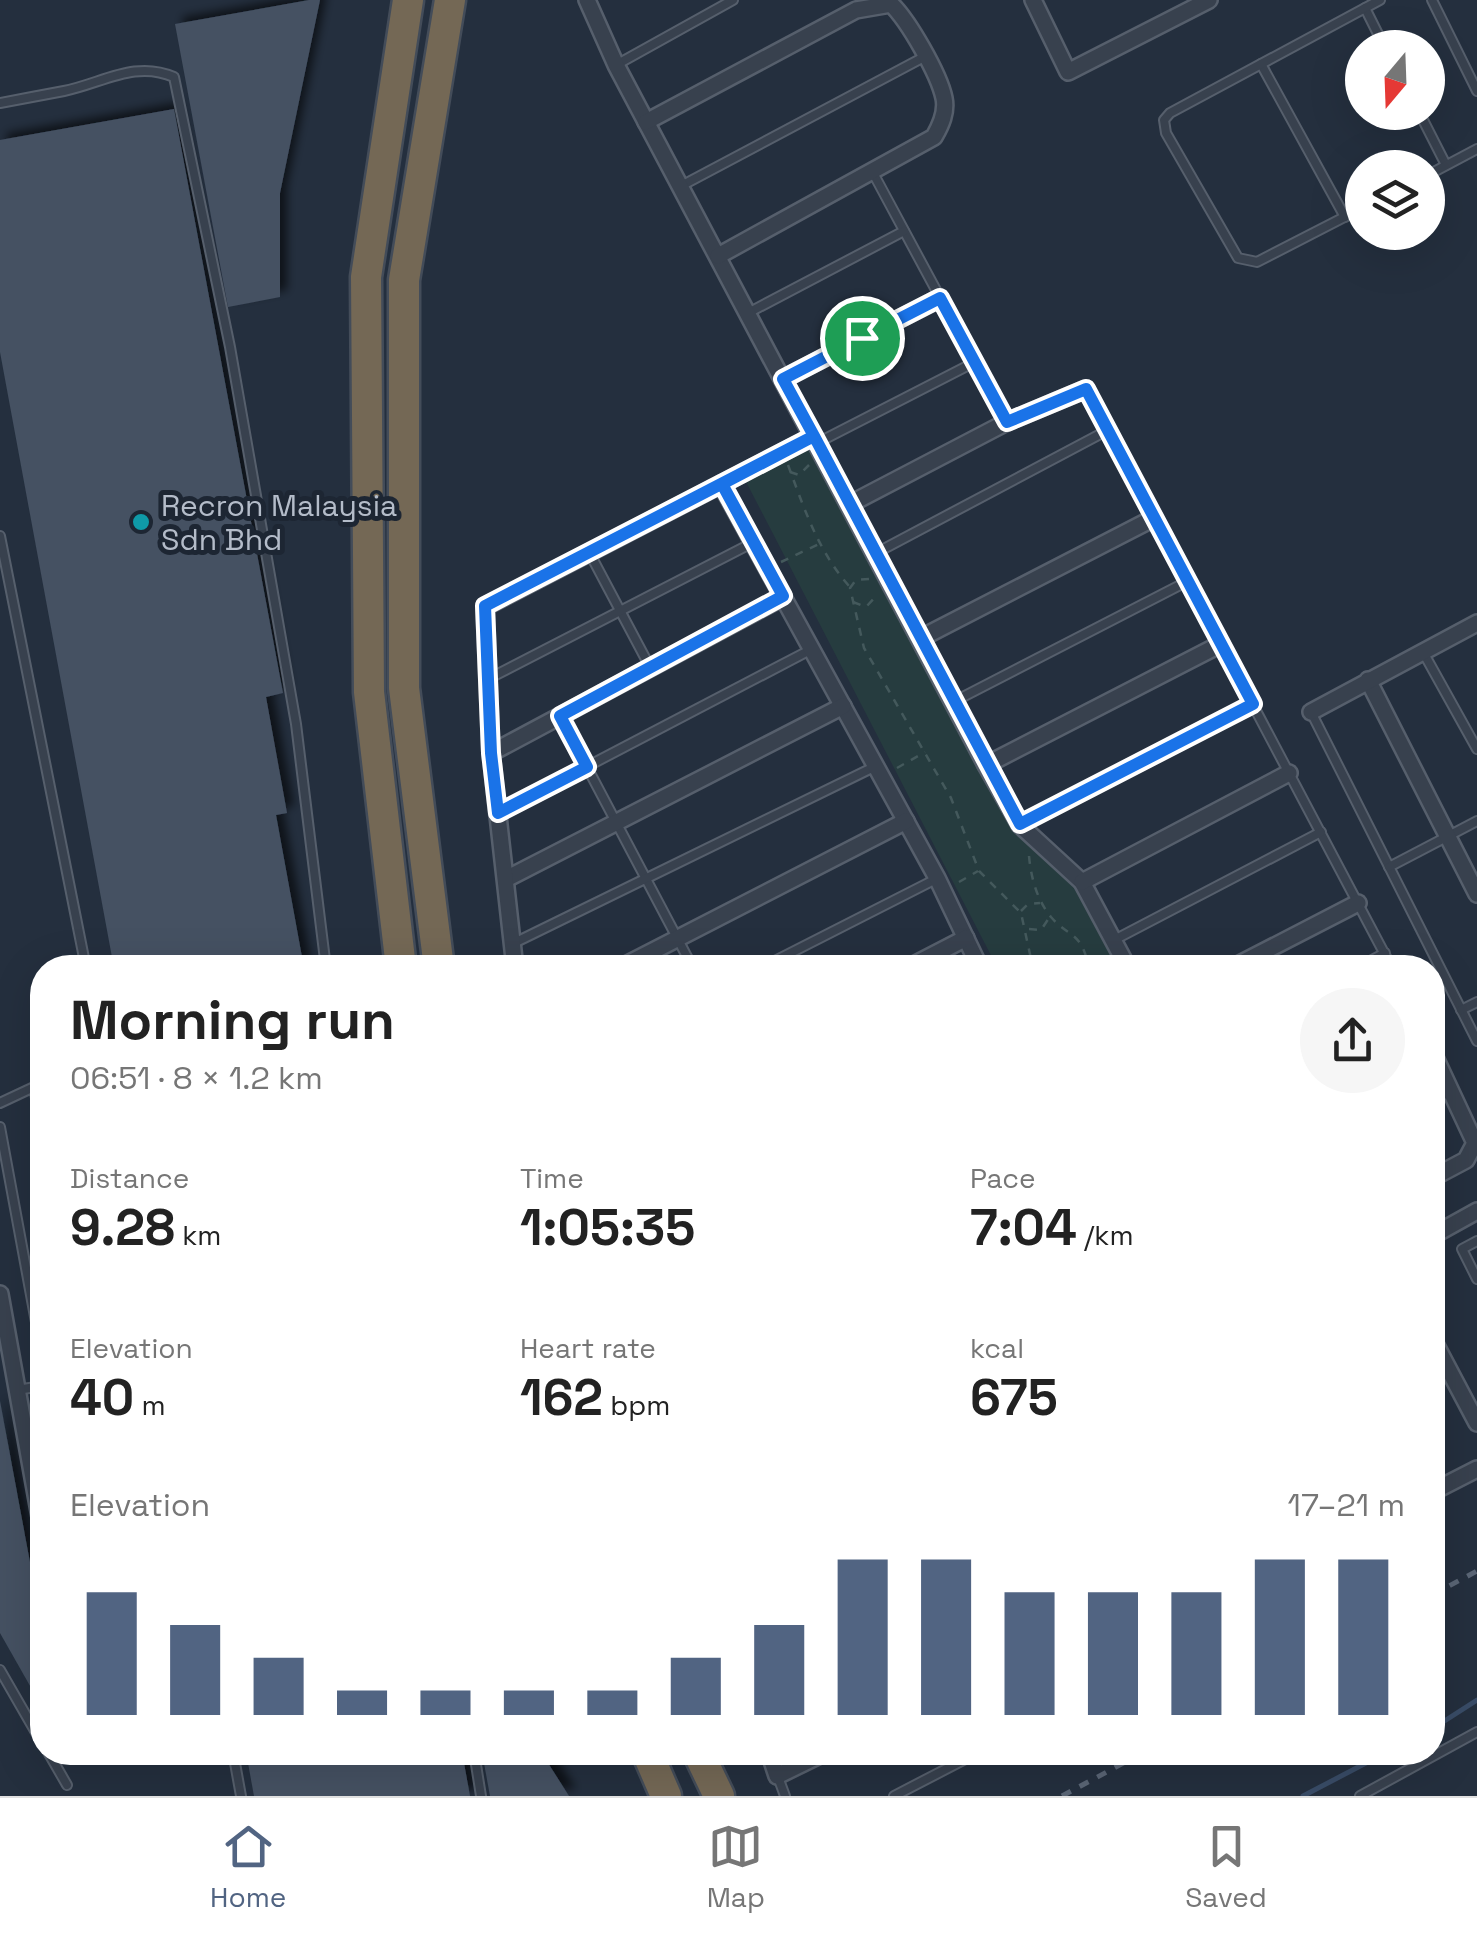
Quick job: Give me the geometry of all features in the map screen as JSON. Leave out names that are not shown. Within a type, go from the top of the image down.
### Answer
[{"type":"highway","points":[[399,955],[369,692],[366,278],[408,0]]},
{"type":"highway","points":[[437,955],[404,688],[404,280],[450,0]]},
{"type":"highway","points":[[653,1765],[666,1796]]},
{"type":"highway","points":[[704,1765],[719,1796]]},
{"type":"street","points":[[587,0],[616,65],[986,765],[1020,824],[1082,882],[1123,955]]},
{"type":"street","points":[[1033,0],[1068,72],[1209,0]]},
{"type":"street","points":[[646,122],[856,10],[890,2],[904,16],[944,98],[942,122],[934,137],[718,256]]},
{"type":"street","points":[[783,379],[940,298]]},
{"type":"street","points":[[850,504],[1007,422],[1086,389]]},
{"type":"street","points":[[513,955],[491,753],[485,606],[816,439]]},
{"type":"street","points":[[722,484],[906,821],[974,955]]},
{"type":"street","points":[[921,638],[1154,518]]},
{"type":"street","points":[[491,753],[783,596]]},
{"type":"street","points":[[1311,712],[1477,623]]},
{"type":"street","points":[[986,765],[1222,644]]},
{"type":"street","points":[[1368,680],[1477,894]]},
{"type":"street","points":[[506,879],[844,706]]},
{"type":"street","points":[[1082,882],[1290,773]]},
{"type":"street","points":[[646,955],[906,821]]},
{"type":"street","points":[[1257,955],[1358,903]]},
{"type":"street","points":[[933,955],[966,938]]},
{"type":"street","points":[[1445,1078],[1475,1142],[1466,1160],[1445,1171]]},
{"type":"street","points":[[1445,1229],[1477,1211]]},
{"type":"street","points":[[0,1294],[30,1462]]},
{"type":"street","points":[[1445,1363],[1477,1423]]},
{"type":"street","points":[[1445,1483],[1477,1469]]},
{"type":"street","points":[[774,1765],[777,1776],[799,1765]]},
{"type":"lane","points":[[616,65],[733,0]]},
{"type":"lane","points":[[1261,64],[1345,217],[1258,262],[1238,258],[1166,132],[1164,120],[1170,112],[1380,0]]},
{"type":"lane","points":[[1432,0],[1477,92]]},
{"type":"lane","points":[[1365,8],[1377,30]]},
{"type":"lane","points":[[680,186],[924,57]]},
{"type":"lane","points":[[0,103],[68,90],[120,73],[155,69],[174,78],[230,347],[296,724],[324,955]]},
{"type":"lane","points":[[1428,130],[1446,165],[1477,149]]},
{"type":"lane","points":[[872,171],[1007,422]]},
{"type":"lane","points":[[748,312],[904,231]]},
{"type":"lane","points":[[816,439],[974,362]]},
{"type":"lane","points":[[1086,389],[1385,953],[1381,955]]},
{"type":"lane","points":[[876,553],[1108,430]]},
{"type":"lane","points":[[0,536],[83,955]]},
{"type":"lane","points":[[488,680],[754,542]]},
{"type":"lane","points":[[589,552],[650,668]]},
{"type":"lane","points":[[953,702],[1188,581]]},
{"type":"lane","points":[[498,813],[812,649]]},
{"type":"lane","points":[[1423,652],[1477,749]]},
{"type":"lane","points":[[1020,824],[1253,704]]},
{"type":"lane","points":[[1311,712],[1433,955]]},
{"type":"lane","points":[[560,716],[686,955]]},
{"type":"lane","points":[[511,944],[879,771]]},
{"type":"lane","points":[[1389,868],[1477,821]]},
{"type":"lane","points":[[1116,939],[1321,832]]},
{"type":"lane","points":[[790,955],[940,885]]},
{"type":"lane","points":[[1445,978],[1477,1041]]},
{"type":"lane","points":[[1461,1010],[1477,1002]]},
{"type":"lane","points":[[0,1104],[30,1089]]},
{"type":"lane","points":[[1445,1094],[1451,1091]]},
{"type":"lane","points":[[0,1127],[30,1290]]},
{"type":"lane","points":[[1477,1241],[1462,1248],[1477,1279]]},
{"type":"lane","points":[[17,1390],[30,1388]]},
{"type":"lane","points":[[0,1670],[30,1722]]},
{"type":"lane","points":[[1445,1750],[1477,1732]]},
{"type":"lane","points":[[55,1765],[67,1785]]},
{"type":"lane","points":[[235,1765],[240,1796]]},
{"type":"lane","points":[[476,1765],[482,1796]]},
{"type":"lane","points":[[894,1796],[954,1765]]},
{"type":"lane","points":[[1360,1796],[1417,1765]]},
{"type":"lane","points":[[777,1776],[785,1796]]},
{"type":"path","points":[[790,456],[790,472],[799,503],[850,588],[864,648],[926,752],[966,830],[979,870],[1020,912],[1031,955]]},
{"type":"path","points":[[790,472],[807,471],[807,456]]},
{"type":"path","points":[[768,569],[820,543]]},
{"type":"path","points":[[850,588],[856,580],[868,578],[879,593],[866,606],[852,602]]},
{"type":"path","points":[[879,771],[926,752]]},
{"type":"path","points":[[1029,850],[1031,877],[1041,903],[1049,916],[1074,932],[1084,955]]},
{"type":"path","points":[[940,885],[979,870]]},
{"type":"path","points":[[1020,912],[1028,904],[1041,903]]},
{"type":"path","points":[[1027,928],[1041,930],[1049,916]]},
{"type":"green space","points":[[817,431],[1016,816],[1086,881],[1127,955],[991,955],[741,472]]},
{"type":"building","points":[[320,0],[280,193],[280,297],[228,307],[175,24]]},
{"type":"building","name":"Recron Malaysia Sdn Bhd","points":[[174,109],[283,693],[266,697],[287,813],[276,815],[302,955],[112,955],[0,352],[0,140]]},
{"type":"building","points":[[0,1401],[30,1562],[30,1686],[0,1633]]},
{"type":"building","points":[[248,1765],[464,1765],[470,1796],[254,1796]]},
{"type":"building","points":[[484,1765],[549,1765],[569,1796],[490,1796]]},
{"type":"waterway","points":[[1445,1721],[1477,1700]]},
{"type":"waterway","points":[[1303,1796],[1362,1765]]},
{"type":"railway","points":[[1445,1588],[1477,1571]]},
{"type":"railway","points":[[1062,1796],[1120,1765]]},
{"type":"place","name":"Recron Malaysia Sdn Bhd","points":[[141,522]]},
{"type":"route","points":[[862,338],[783,379],[814,436],[722,484],[783,596],[560,716],[587,767],[498,813],[491,753],[485,606],[814,436],[1020,824],[1253,704],[1086,389],[1007,422],[940,298],[862,338]]}]
